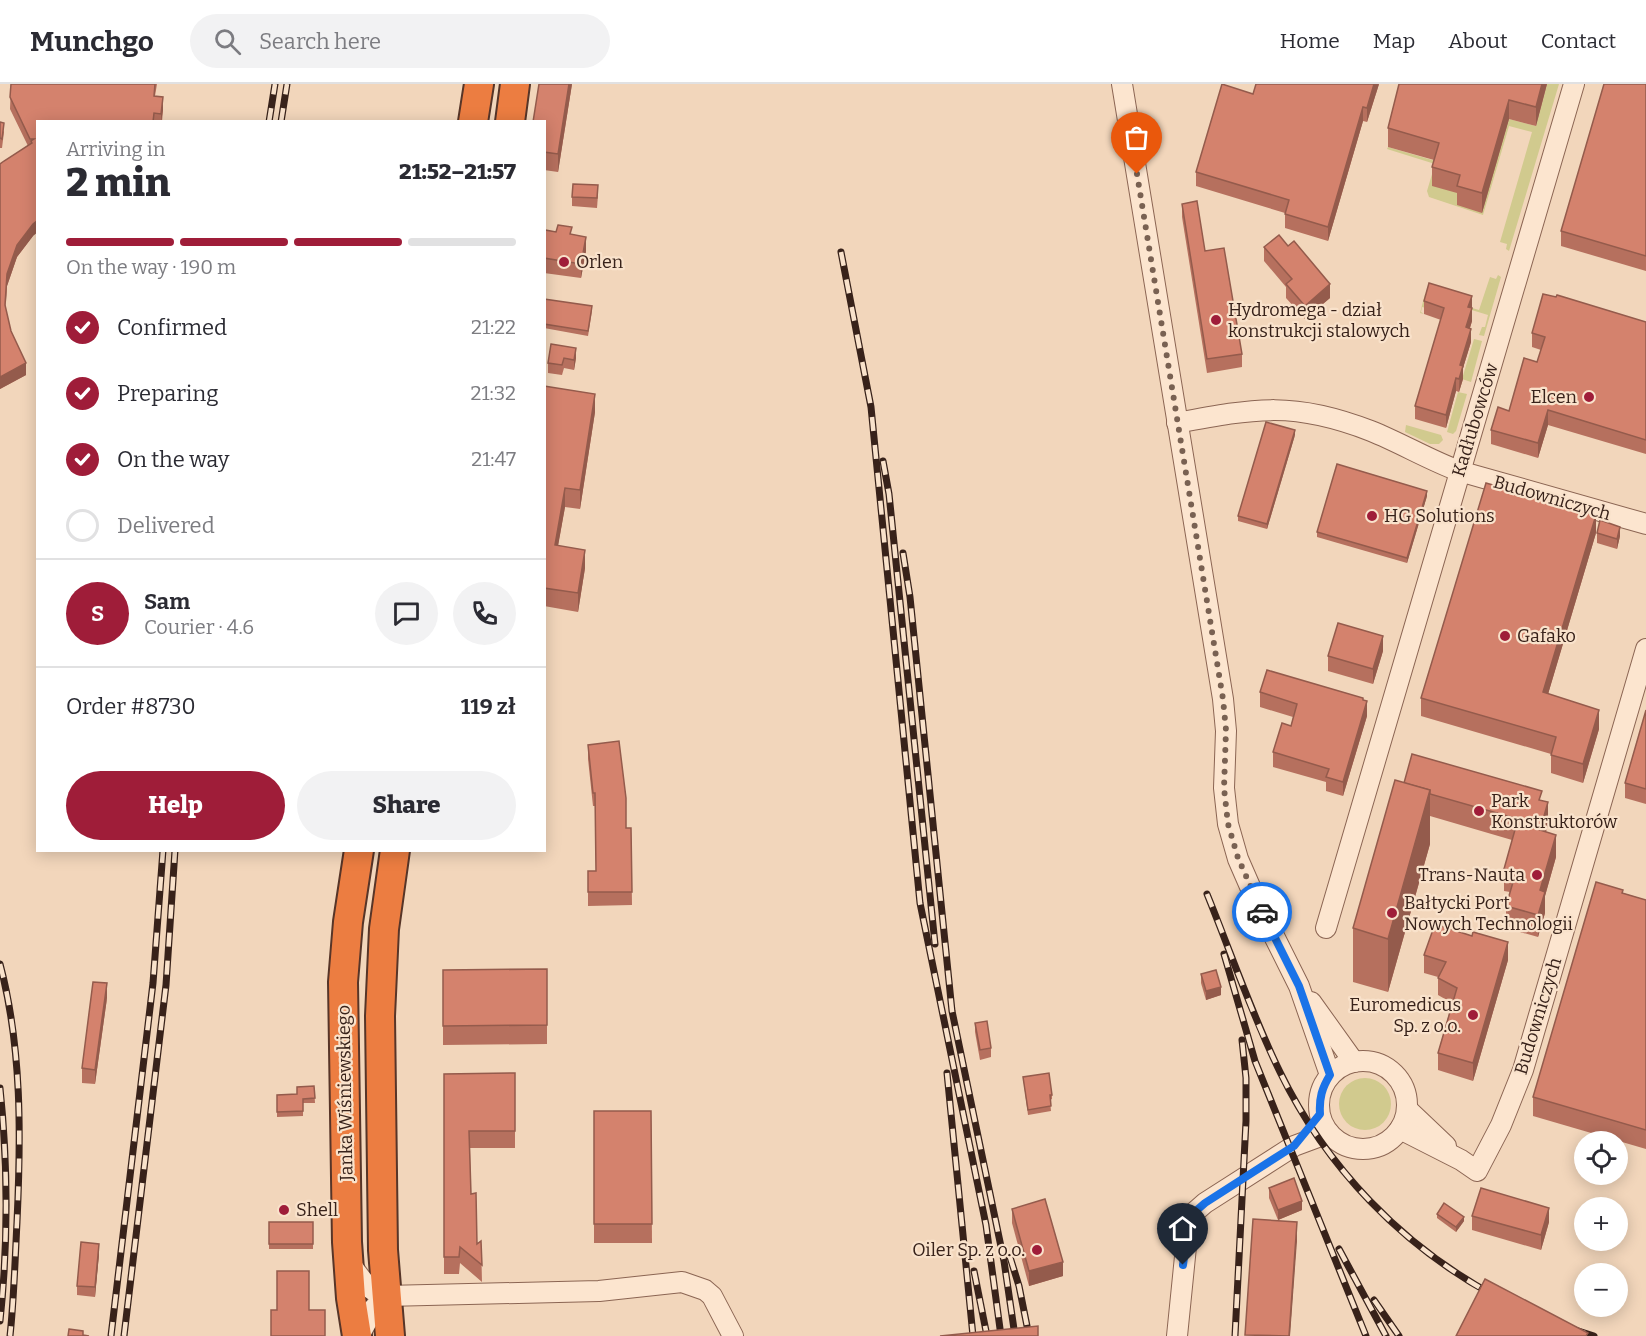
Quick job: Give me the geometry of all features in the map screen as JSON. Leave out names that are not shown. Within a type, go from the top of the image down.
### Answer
[{"type":"highway","points":[[473,120],[479,84]]},
{"type":"highway","points":[[510,120],[515,84]]},
{"type":"highway","name":"Janka Wiśniewskiego","points":[[358,1336],[351,1298],[348,1260],[343,982],[348,922],[359,852]]},
{"type":"highway","name":"Janka Wiśniewskiego","points":[[390,1336],[382,1210],[381,1004],[384,929],[395,852]]},
{"type":"street","points":[[1122,84],[1223,699],[1226,730],[1224,788],[1228,824],[1238,858],[1255,898],[1299,986],[1330,1075]]},
{"type":"street","name":"Kadłubowców","points":[[1326,928],[1574,84]]},
{"type":"street","name":"Budowniczych","points":[[1177,423],[1251,410],[1312,412],[1372,431],[1429,460],[1459,471],[1646,524]]},
{"type":"street","name":"Budowniczych","points":[[1469,1165],[1501,1125],[1523,1070],[1646,649]]},
{"type":"street","points":[[1299,986],[1354,1062]]},
{"type":"street","points":[[1368,1061],[1381,1064],[1392,1072],[1404,1089],[1407,1109],[1400,1129],[1393,1138],[1383,1145],[1362,1150],[1350,1148],[1338,1142],[1329,1133],[1320,1114],[1321,1094],[1330,1075],[1341,1066],[1354,1062],[1368,1061]]},
{"type":"street","points":[[1407,1109],[1469,1165]]},
{"type":"street","points":[[1294,1146],[1320,1114]]},
{"type":"street","points":[[1400,1129],[1469,1165]]},
{"type":"street","points":[[1177,1336],[1189,1217],[1212,1198],[1294,1146],[1329,1133]]},
{"type":"street","points":[[348,1260],[365,1284],[379,1295],[386,1296],[599,1291],[682,1282],[705,1290],[712,1296],[733,1336]]},
{"type":"street","points":[[358,1336],[374,1308],[386,1296]]},
{"type":"shaded area","points":[[1547,84],[1559,84],[1509,251],[1506,249],[1507,244],[1500,242],[1532,132],[1509,126],[1483,215],[1429,197],[1427,191],[1435,164],[1387,149],[1388,147],[1439,162],[1460,194],[1482,212],[1509,119],[1536,126]]},
{"type":"shaded area","points":[[1498,275],[1501,277],[1484,336],[1479,335],[1482,327],[1485,327],[1488,315],[1429,297],[1426,308],[1422,307],[1421,312],[1424,314],[1420,313],[1425,294],[1479,310],[1490,277],[1496,279]]},
{"type":"shaded area","points":[[1474,339],[1482,341],[1471,382],[1462,379]]},
{"type":"shaded area","points":[[1458,392],[1467,394],[1456,431],[1453,434],[1447,432]]},
{"type":"shaded area","points":[[1406,425],[1441,435],[1443,440],[1439,444],[1430,444],[1405,432]]},
{"type":"shaded area","points":[[1360,1078],[1370,1078],[1380,1082],[1387,1089],[1391,1104],[1387,1119],[1380,1126],[1370,1130],[1360,1130],[1350,1126],[1343,1119],[1339,1109],[1339,1099],[1343,1089],[1350,1082]]},
{"type":"building","points":[[11,84],[155,84],[154,96],[163,97],[161,114],[154,113],[153,120],[36,120],[36,222],[17,245],[7,274],[5,305],[11,331],[26,363],[0,377],[0,164],[32,143],[34,139],[30,139],[10,97]]},
{"type":"building","points":[[539,84],[569,84],[558,154],[546,152],[546,120],[533,120]]},
{"type":"building","points":[[1222,84],[1253,94],[1256,84],[1374,84],[1367,108],[1363,107],[1328,227],[1285,214],[1289,200],[1196,172]]},
{"type":"building","points":[[1399,84],[1542,84],[1536,107],[1509,100],[1482,193],[1457,186],[1460,175],[1432,167],[1439,143],[1388,128]]},
{"type":"building","points":[[1604,84],[1646,84],[1646,256],[1561,231]]},
{"type":"building","points":[[0,122],[4,123],[2,139],[0,138]]},
{"type":"building","points":[[573,184],[598,185],[597,198],[572,197]]},
{"type":"building","name":"Hydromega - dział konstrukcji stalowych","points":[[1197,201],[1205,251],[1224,248],[1242,354],[1207,359],[1182,204]]},
{"type":"building","points":[[558,225],[572,227],[570,234],[586,237],[581,264],[546,258],[546,230],[556,232]]},
{"type":"building","points":[[1279,235],[1288,246],[1294,241],[1330,284],[1305,306],[1286,284],[1292,279],[1264,247]]},
{"type":"building","points":[[1429,283],[1472,296],[1468,307],[1472,308],[1466,327],[1471,329],[1460,365],[1463,366],[1459,379],[1456,378],[1446,415],[1415,406],[1444,308],[1424,301]]},
{"type":"building","name":"Elcen","points":[[1543,294],[1556,297],[1557,295],[1646,322],[1646,440],[1548,410],[1538,443],[1491,430],[1498,407],[1509,411],[1524,358],[1537,362],[1545,337],[1532,333]]},
{"type":"building","points":[[546,299],[592,306],[588,331],[546,324]]},
{"type":"building","points":[[551,344],[576,348],[574,360],[564,358],[562,365],[548,363]]},
{"type":"building","points":[[546,386],[595,394],[580,490],[565,488],[555,545],[585,550],[578,593],[546,588]]},
{"type":"building","points":[[1266,422],[1295,430],[1267,524],[1238,516]]},
{"type":"building","name":"HG Solutions","points":[[1337,464],[1427,491],[1407,558],[1317,532]]},
{"type":"building","name":"Gafako","points":[[1486,483],[1596,515],[1543,692],[1599,710],[1583,764],[1551,755],[1556,737],[1421,698]]},
{"type":"building","points":[[1600,520],[1620,527],[1617,539],[1597,533]]},
{"type":"building","points":[[1338,623],[1383,636],[1373,669],[1328,656]]},
{"type":"building","points":[[1267,670],[1367,701],[1343,782],[1326,777],[1329,769],[1273,752],[1282,723],[1291,726],[1297,704],[1260,692]]},
{"type":"building","points":[[1646,710],[1646,789],[1625,783]]},
{"type":"building","points":[[619,741],[626,798],[626,828],[631,828],[632,892],[588,892],[588,871],[596,871],[595,793],[593,793],[588,745]]},
{"type":"building","points":[[1412,754],[1542,791],[1539,800],[1548,802],[1540,830],[1556,835],[1540,890],[1545,892],[1538,915],[1506,906],[1516,872],[1504,869],[1518,819],[1430,794],[1430,790],[1404,783]]},
{"type":"building","points":[[1395,780],[1430,790],[1388,939],[1353,928]]},
{"type":"building","points":[[1596,882],[1646,900],[1646,1130],[1533,1097]]},
{"type":"building","points":[[1435,924],[1472,936],[1473,932],[1508,942],[1473,1063],[1438,1053],[1457,988],[1438,978],[1446,962],[1424,955]]},
{"type":"building","points":[[547,969],[547,1025],[443,1026],[443,970]]},
{"type":"building","points":[[1216,970],[1221,987],[1206,991],[1201,974]]},
{"type":"building","points":[[93,982],[107,983],[95,1070],[82,1068]]},
{"type":"building","points":[[987,1021],[991,1048],[980,1050],[975,1023]]},
{"type":"building","points":[[515,1073],[515,1131],[469,1131],[471,1194],[476,1193],[477,1244],[481,1241],[482,1265],[460,1247],[459,1257],[444,1257],[444,1074]]},
{"type":"building","points":[[1049,1073],[1051,1106],[1028,1110],[1023,1077]]},
{"type":"building","points":[[314,1086],[315,1098],[303,1099],[303,1111],[277,1112],[277,1095],[297,1094],[297,1087]]},
{"type":"building","points":[[594,1111],[651,1111],[652,1224],[594,1224]]},
{"type":"building","points":[[1294,1178],[1302,1201],[1278,1210],[1269,1188]]},
{"type":"building","points":[[1481,1188],[1549,1208],[1541,1235],[1472,1216]]},
{"type":"building","name":"Oiler Sp. z o.o.","points":[[1045,1199],[1063,1262],[1029,1271],[1012,1209]]},
{"type":"building","points":[[1444,1203],[1464,1217],[1456,1227],[1437,1214]]},
{"type":"building","points":[[1253,1219],[1297,1222],[1289,1336],[1245,1335]]},
{"type":"building","points":[[269,1222],[313,1222],[313,1244],[269,1244]]},
{"type":"building","points":[[81,1242],[99,1244],[95,1287],[77,1286]]},
{"type":"building","points":[[277,1271],[309,1271],[309,1310],[325,1310],[325,1336],[271,1336],[271,1310],[277,1310]]},
{"type":"building","points":[[1485,1279],[1588,1333],[1586,1336],[1456,1336]]},
{"type":"building","points":[[1038,1326],[1038,1336],[940,1336]]},
{"type":"building","points":[[69,1329],[83,1331],[83,1335],[89,1336],[68,1336]]},
{"type":"railway","points":[[269,120],[275,84]]},
{"type":"railway","points":[[281,120],[287,84]]},
{"type":"railway","points":[[841,252],[871,407],[920,903],[986,1225],[1001,1336]]},
{"type":"railway","points":[[883,461],[889,494],[935,944]]},
{"type":"railway","points":[[903,553],[910,597],[952,1011],[1004,1261],[1015,1336]]},
{"type":"railway","points":[[111,1336],[153,983],[163,852]]},
{"type":"railway","points":[[124,1336],[166,985],[175,852]]},
{"type":"railway","points":[[1207,894],[1280,1072],[1320,1140],[1370,1201],[1398,1228],[1461,1276],[1495,1296]]},
{"type":"railway","points":[[1224,954],[1255,1061],[1366,1336]]},
{"type":"railway","points":[[0,964],[16,1060],[19,1124],[17,1222],[10,1336]]},
{"type":"railway","points":[[1235,1336],[1246,1121],[1246,1078],[1242,1040]]},
{"type":"railway","points":[[947,1073],[973,1336]]},
{"type":"railway","points":[[0,1088],[6,1205],[0,1321]]},
{"type":"railway","points":[[1339,1249],[1386,1336]]},
{"type":"railway","points":[[1010,1257],[1019,1286],[1029,1336]]},
{"type":"railway","points":[[974,1271],[987,1336]]},
{"type":"railway","points":[[1374,1300],[1399,1336]]},
{"type":"railway","points":[[1572,1329],[1594,1336]]},
{"type":"way so far","points":[[1137,174],[1223,699],[1226,730],[1224,788],[1228,824],[1238,858],[1262,912]]},
{"type":"place","name":"Orlen","points":[[564,262]]},
{"type":"place","name":"Hydromega - dział konstrukcji stalowych","points":[[1216,320]]},
{"type":"place","name":"Elcen","points":[[1589,397]]},
{"type":"place","name":"HG Solutions","points":[[1372,516]]},
{"type":"place","name":"Gafako","points":[[1505,636]]},
{"type":"place","name":"Park Konstruktorów","points":[[1479,811]]},
{"type":"place","name":"Trans-Nauta","points":[[1537,875]]},
{"type":"place","name":"Bałtycki Port Nowych Technologii","points":[[1392,913]]},
{"type":"place","name":"Euromedicus Sp. z o.o.","points":[[1473,1015]]},
{"type":"place","name":"Shell","points":[[284,1210]]},
{"type":"place","name":"Oiler Sp. z o.o.","points":[[1037,1250]]},
{"type":"route","points":[[1183,1265],[1189,1217],[1205,1203],[1294,1146],[1320,1114],[1319,1100],[1330,1075],[1299,986],[1262,912]]}]
